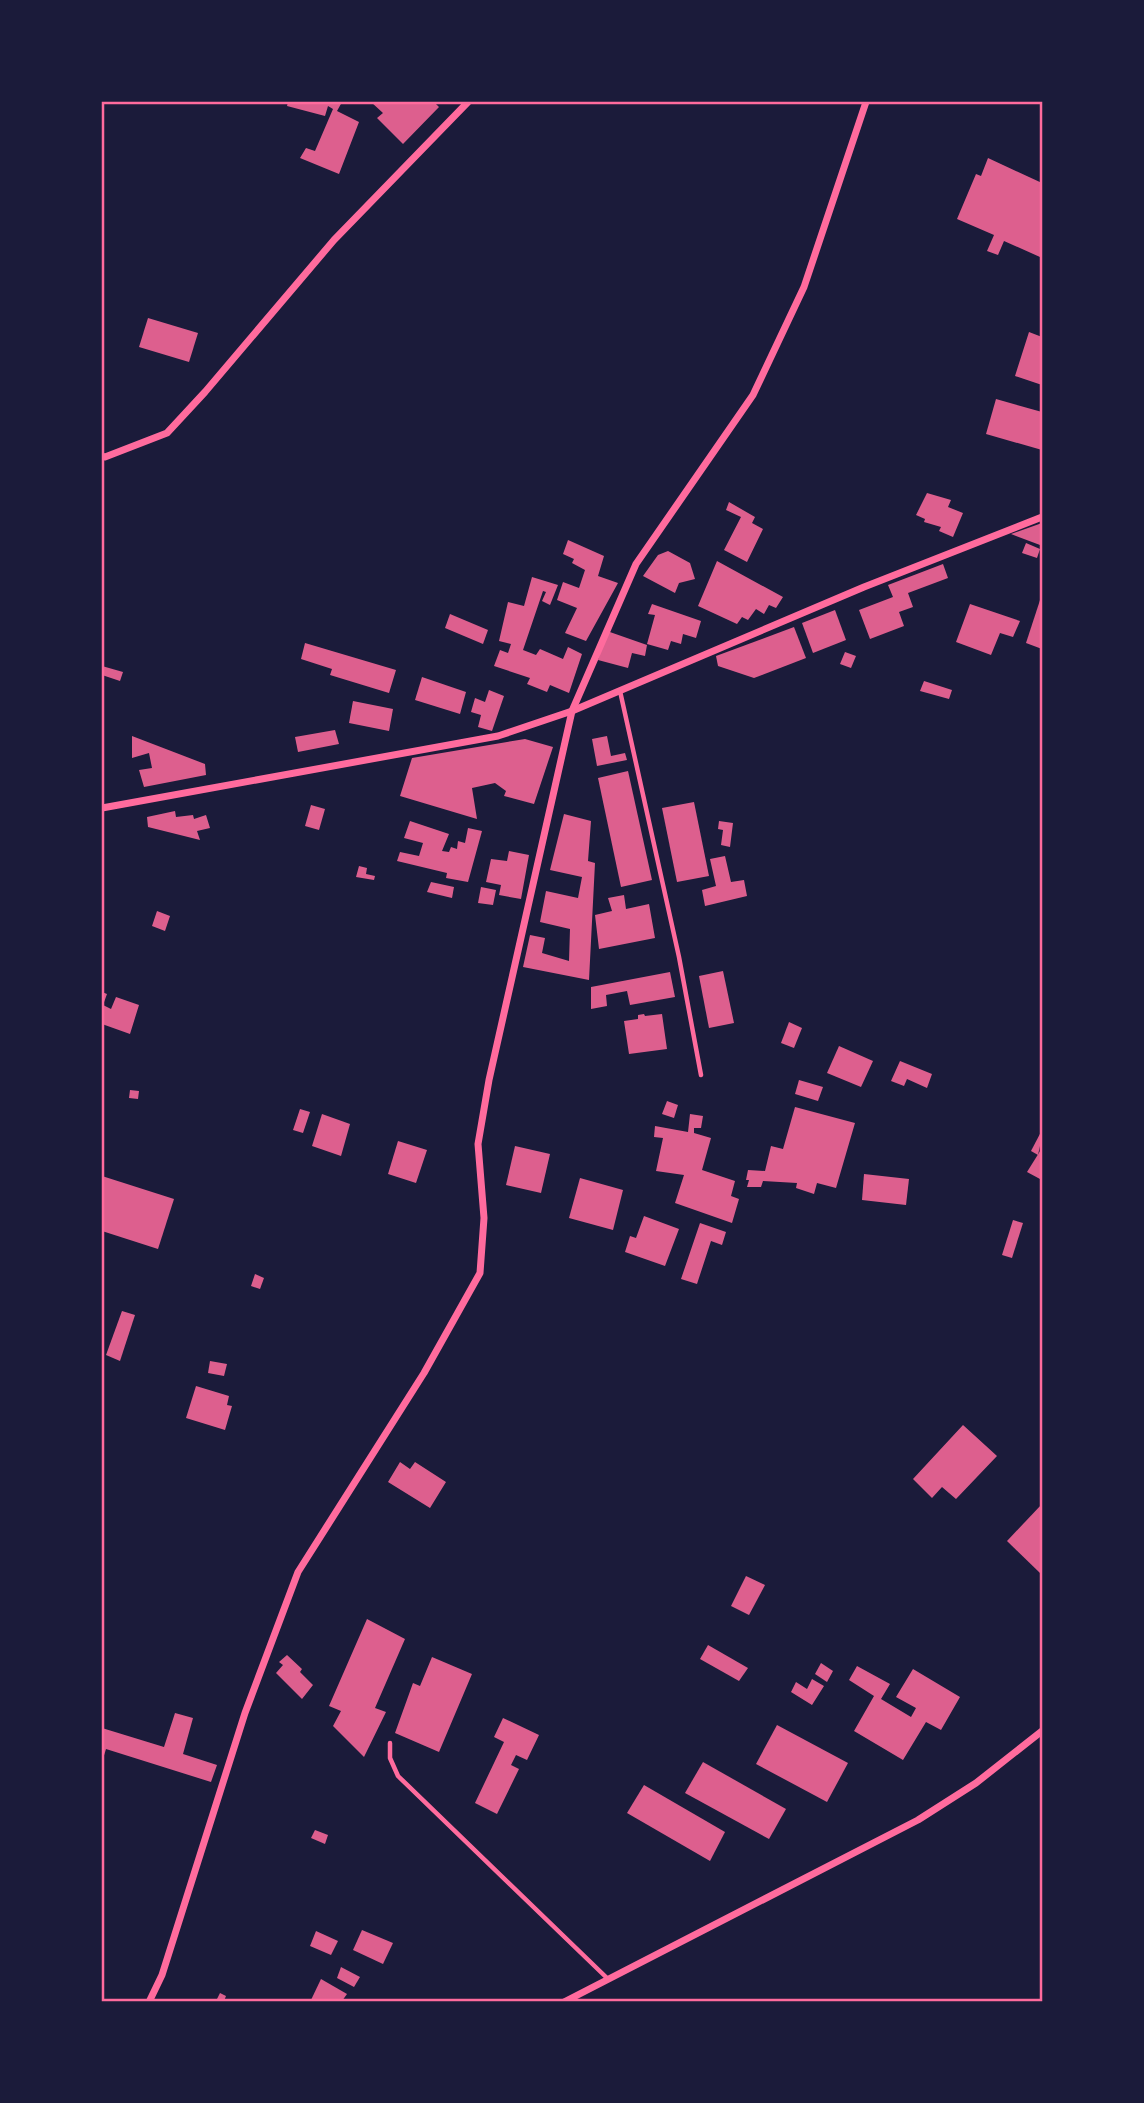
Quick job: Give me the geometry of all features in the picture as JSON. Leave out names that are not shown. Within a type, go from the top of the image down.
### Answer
[{"type":"street","points":[[102,456],[167,433],[334,240],[468,102]]},
{"type":"street","points":[[149,2001],[162,1975],[245,1713],[298,1572],[424,1373],[480,1273],[484,1217],[478,1144],[489,1080],[572,711],[636,564],[753,395],[804,287],[866,102]]},
{"type":"street","points":[[102,808],[498,736],[572,711],[864,586],[1042,517]]},
{"type":"street","points":[[564,2001],[918,1821],[976,1783],[1042,1731]]},
{"type":"lane","points":[[620,690],[679,957],[701,1075]]},
{"type":"lane","points":[[390,1743],[390,1758],[398,1776],[608,1979]]},
{"type":"building","points":[[288,102],[342,102],[337,111],[359,122],[339,174],[300,158],[306,148],[315,151],[333,109],[328,106],[325,116],[287,106]]},
{"type":"building","points":[[371,102],[434,102],[439,107],[403,144],[377,118],[383,113]]},
{"type":"building","points":[[988,158],[1042,183],[1040,257],[1004,241],[998,255],[987,251],[994,235],[957,219],[976,174],[981,176]]},
{"type":"building","points":[[148,318],[198,333],[189,362],[139,347]]},
{"type":"building","points":[[1029,332],[1042,337],[1042,385],[1015,376]]},
{"type":"building","points":[[996,399],[1042,412],[1042,450],[986,434]]},
{"type":"building","points":[[927,493],[951,500],[948,507],[963,513],[953,537],[939,531],[941,527],[924,522],[925,519],[916,515]]},
{"type":"building","points":[[729,502],[755,517],[752,523],[763,529],[747,562],[724,550],[741,517],[726,510]]},
{"type":"building","points":[[1042,523],[1040,545],[1011,534]]},
{"type":"building","points":[[568,540],[604,556],[598,576],[618,583],[586,641],[565,633],[577,608],[557,600],[563,582],[579,588],[585,570],[572,563],[574,559],[563,554]]},
{"type":"building","points":[[1026,543],[1040,549],[1037,558],[1022,553]]},
{"type":"building","points":[[668,551],[690,563],[695,579],[679,583],[675,593],[643,576],[658,555]]},
{"type":"building","points":[[717,561],[783,597],[776,608],[769,605],[764,614],[756,609],[748,620],[742,617],[737,624],[698,606]]},
{"type":"building","points":[[943,564],[948,578],[908,593],[913,607],[899,612],[904,626],[870,639],[859,610],[893,597],[888,585]]},
{"type":"building","points":[[532,577],[558,585],[550,605],[542,601],[546,592],[543,591],[523,650],[536,655],[540,649],[563,659],[568,647],[582,654],[569,693],[550,685],[547,692],[527,684],[530,678],[494,666],[500,650],[508,653],[511,644],[499,641],[508,602],[524,606]]},
{"type":"building","points":[[1042,594],[1042,649],[1026,643]]},
{"type":"building","points":[[652,604],[701,621],[696,638],[683,634],[681,644],[671,641],[668,650],[647,644],[655,615],[648,614]]},
{"type":"building","points":[[970,604],[1020,621],[1013,637],[1000,633],[991,655],[956,642]]},
{"type":"building","points":[[835,610],[846,640],[813,653],[802,623]]},
{"type":"building","points":[[450,614],[488,630],[483,644],[445,628]]},
{"type":"building","points":[[794,627],[806,658],[754,678],[718,666],[716,656]]},
{"type":"building","points":[[607,631],[647,645],[645,656],[632,653],[628,668],[598,660]]},
{"type":"building","points":[[305,643],[396,670],[389,693],[330,675],[332,669],[301,659]]},
{"type":"building","points":[[845,652],[856,656],[851,668],[840,664]]},
{"type":"building","points":[[102,666],[123,672],[120,681],[102,675]]},
{"type":"building","points":[[422,677],[466,692],[460,714],[415,700]]},
{"type":"building","points":[[924,681],[952,690],[949,699],[920,691]]},
{"type":"building","points":[[489,690],[504,696],[492,731],[478,727],[481,715],[471,712],[475,698],[485,702]]},
{"type":"building","points":[[353,701],[393,709],[389,731],[349,723]]},
{"type":"building","points":[[335,730],[339,744],[298,752],[295,737]]},
{"type":"building","points":[[132,736],[205,764],[206,775],[144,787],[139,770],[152,768],[149,753],[132,758]]},
{"type":"building","points":[[607,736],[611,756],[625,753],[627,760],[597,766],[592,739]]},
{"type":"building","points":[[525,739],[553,747],[534,804],[504,796],[506,791],[495,783],[472,788],[477,819],[400,796],[412,758]]},
{"type":"building","points":[[628,771],[652,880],[621,887],[598,778]]},
{"type":"building","points":[[694,802],[709,876],[677,882],[662,808]]},
{"type":"building","points":[[311,805],[325,809],[319,830],[305,826]]},
{"type":"building","points":[[175,811],[176,817],[193,815],[194,819],[206,815],[210,828],[197,831],[200,840],[148,827],[147,817]]},
{"type":"building","points":[[564,814],[591,821],[588,861],[595,863],[589,980],[523,967],[530,935],[545,938],[542,953],[569,961],[570,929],[540,922],[546,891],[578,898],[582,877],[550,870]]},
{"type":"building","points":[[410,821],[449,834],[442,851],[449,852],[451,847],[457,849],[458,841],[465,843],[468,828],[482,831],[468,882],[446,878],[447,873],[397,861],[400,852],[419,856],[423,843],[404,838]]},
{"type":"building","points":[[719,821],[733,823],[730,847],[721,845],[723,830],[718,829]]},
{"type":"building","points":[[509,851],[529,855],[521,899],[499,895],[501,885],[486,882],[491,859],[507,861]]},
{"type":"building","points":[[725,856],[731,882],[744,880],[747,896],[705,906],[702,890],[716,886],[710,859]]},
{"type":"building","points":[[359,866],[367,868],[366,874],[375,876],[374,880],[356,877]]},
{"type":"building","points":[[431,882],[454,887],[452,898],[427,892]]},
{"type":"building","points":[[481,887],[496,890],[493,905],[478,903]]},
{"type":"building","points":[[624,895],[626,909],[649,904],[655,938],[599,949],[595,915],[612,911],[608,898]]},
{"type":"building","points":[[157,911],[170,916],[165,931],[152,926]]},
{"type":"building","points":[[723,971],[734,1023],[709,1028],[699,976]]},
{"type":"building","points":[[670,972],[675,997],[630,1005],[627,991],[606,995],[607,1006],[591,1009],[591,987]]},
{"type":"building","points":[[102,992],[107,994],[103,1005],[111,1009],[116,997],[139,1005],[130,1034],[102,1024]]},
{"type":"building","points":[[662,1014],[667,1049],[629,1054],[624,1021],[638,1019],[638,1015]]},
{"type":"building","points":[[789,1022],[802,1028],[794,1048],[781,1043]]},
{"type":"building","points":[[839,1046],[873,1061],[861,1087],[827,1073]]},
{"type":"building","points":[[900,1061],[932,1074],[927,1088],[907,1079],[904,1086],[891,1081]]},
{"type":"building","points":[[799,1080],[823,1087],[818,1101],[795,1094]]},
{"type":"building","points":[[130,1090],[139,1091],[138,1099],[129,1098]]},
{"type":"building","points":[[667,1101],[678,1105],[674,1118],[662,1114]]},
{"type":"building","points":[[795,1107],[855,1123],[836,1188],[817,1183],[814,1194],[796,1188],[797,1183],[763,1181],[761,1187],[747,1187],[748,1170],[765,1171],[771,1146],[783,1149]]},
{"type":"building","points":[[300,1109],[310,1112],[303,1133],[293,1130]]},
{"type":"building","points":[[322,1114],[350,1124],[341,1156],[312,1146]]},
{"type":"building","points":[[690,1114],[703,1116],[701,1128],[694,1128],[694,1133],[711,1138],[702,1170],[735,1181],[731,1196],[739,1199],[732,1223],[675,1203],[684,1175],[656,1171],[663,1138],[654,1137],[655,1126],[688,1132]]},
{"type":"building","points":[[1042,1130],[1042,1137],[1038,1155],[1031,1151]]},
{"type":"building","points":[[398,1141],[427,1150],[416,1183],[388,1174]]},
{"type":"building","points":[[515,1146],[550,1154],[541,1193],[506,1185]]},
{"type":"building","points":[[1042,1148],[1042,1175],[1040,1179],[1027,1172]]},
{"type":"building","points":[[864,1174],[909,1179],[906,1205],[862,1200]]},
{"type":"building","points":[[102,1176],[174,1199],[158,1249],[102,1231]]},
{"type":"building","points":[[580,1178],[623,1190],[613,1230],[569,1218]]},
{"type":"building","points":[[644,1216],[679,1229],[665,1266],[625,1252],[630,1236],[636,1238]]},
{"type":"building","points":[[1013,1220],[1023,1223],[1012,1258],[1002,1255]]},
{"type":"building","points":[[700,1223],[726,1232],[722,1245],[711,1241],[697,1284],[681,1279]]},
{"type":"building","points":[[255,1274],[264,1278],[260,1289],[251,1286]]},
{"type":"building","points":[[122,1311],[135,1315],[120,1361],[106,1355]]},
{"type":"building","points":[[210,1361],[227,1364],[224,1376],[208,1373]]},
{"type":"building","points":[[196,1386],[229,1396],[227,1405],[232,1406],[225,1430],[186,1418]]},
{"type":"building","points":[[963,1425],[997,1456],[956,1499],[942,1487],[932,1498],[913,1479]]},
{"type":"building","points":[[400,1462],[410,1469],[415,1462],[446,1482],[430,1508],[388,1482]]},
{"type":"building","points":[[1042,1504],[1042,1572],[1041,1574],[1007,1541]]},
{"type":"building","points":[[746,1576],[765,1585],[749,1615],[731,1606]]},
{"type":"building","points":[[367,1619],[405,1639],[375,1708],[386,1712],[364,1757],[333,1726],[341,1711],[329,1706]]},
{"type":"building","points":[[708,1645],[748,1668],[739,1681],[700,1659]]},
{"type":"building","points":[[287,1655],[302,1669],[300,1672],[313,1685],[302,1699],[276,1673],[283,1665],[279,1662]]},
{"type":"building","points":[[432,1657],[472,1674],[439,1752],[395,1733],[413,1683],[420,1686]]},
{"type":"building","points":[[821,1663],[833,1671],[827,1682],[815,1674]]},
{"type":"building","points":[[857,1666],[890,1684],[881,1699],[911,1717],[916,1708],[896,1697],[913,1669],[960,1697],[941,1730],[926,1722],[903,1760],[854,1731],[874,1696],[849,1680]]},
{"type":"building","points":[[812,1679],[824,1686],[812,1705],[791,1692],[796,1682],[807,1689]]},
{"type":"building","points":[[175,1713],[193,1718],[183,1754],[217,1765],[211,1782],[106,1749],[102,1762],[102,1728],[164,1747]]},
{"type":"building","points":[[503,1718],[539,1735],[527,1760],[516,1755],[511,1765],[519,1769],[497,1814],[475,1803],[504,1742],[494,1737]]},
{"type":"building","points":[[777,1725],[848,1763],[827,1802],[756,1764]]},
{"type":"building","points":[[703,1762],[786,1809],[769,1839],[685,1793]]},
{"type":"building","points":[[644,1785],[725,1832],[710,1861],[627,1813]]},
{"type":"building","points":[[315,1830],[328,1835],[325,1844],[311,1838]]},
{"type":"building","points":[[362,1930],[393,1943],[383,1964],[353,1950]]},
{"type":"building","points":[[316,1931],[338,1941],[331,1955],[310,1946]]},
{"type":"building","points":[[341,1967],[360,1977],[354,1987],[337,1978]]},
{"type":"building","points":[[321,1979],[347,1994],[342,2001],[311,2000]]},
{"type":"building","points":[[220,1993],[226,1996],[224,2001],[216,2001]]}]
